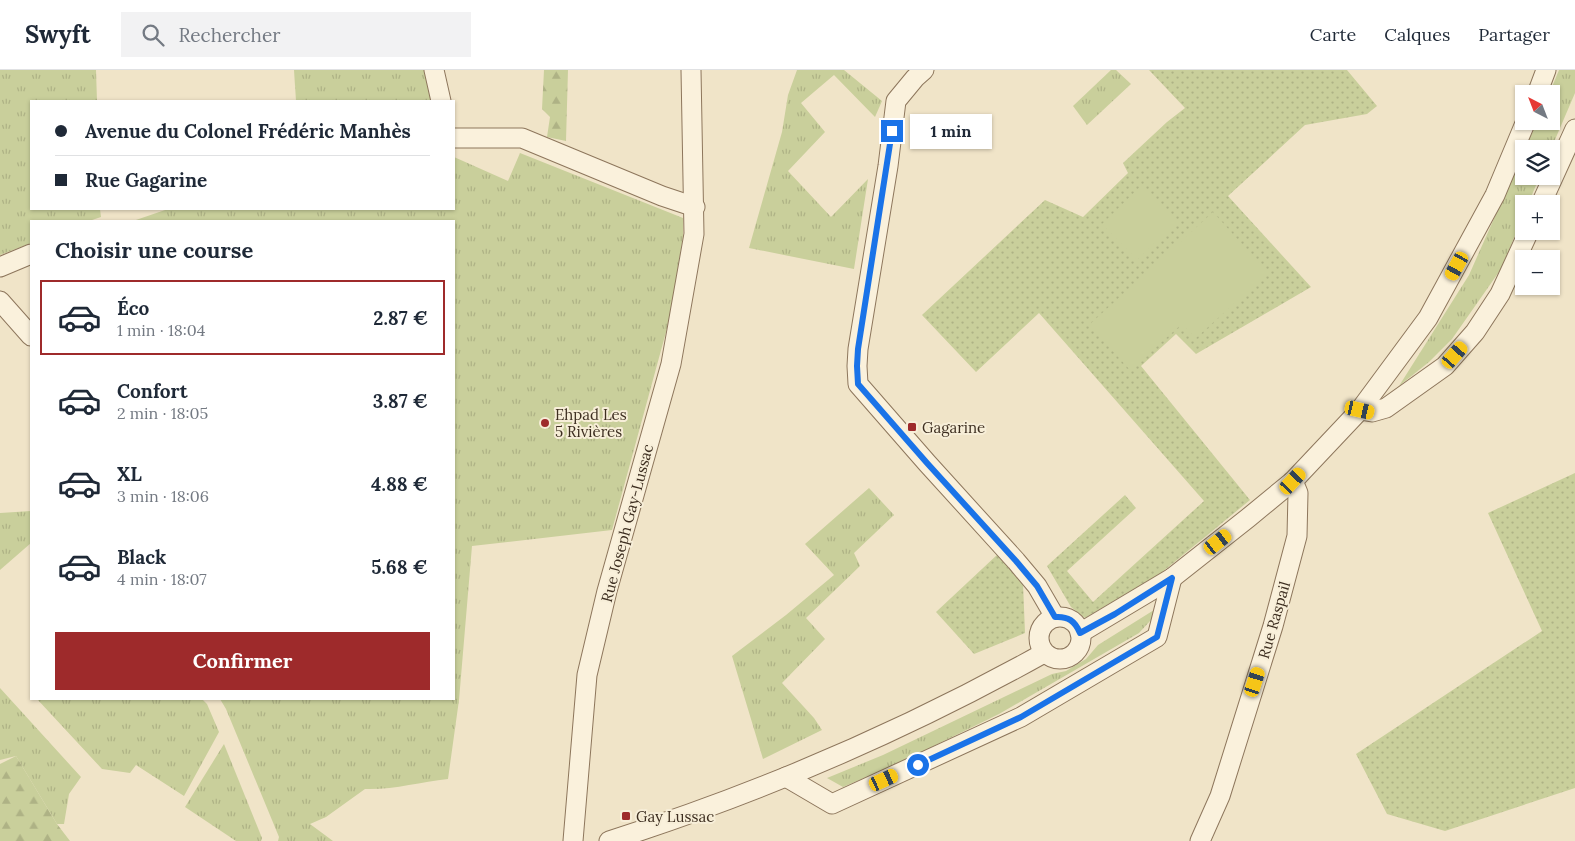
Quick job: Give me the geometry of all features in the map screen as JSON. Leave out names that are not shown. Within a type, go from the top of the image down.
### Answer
[{"type":"street","points":[[434,70],[441,100]]},
{"type":"street","name":"Rue Joseph Gay-Lussac","points":[[573,841],[587,675],[607,591],[671,364],[694,234],[691,70]]},
{"type":"street","points":[[924,70],[896,101],[888,166],[858,349],[858,384],[1016,561],[1037,586],[1055,617]]},
{"type":"street","points":[[1540,85],[1546,70]]},
{"type":"street","points":[[1080,633],[1115,614],[1172,578],[1293,481],[1360,410],[1428,318],[1496,196],[1522,130]]},
{"type":"street","points":[[1545,195],[1574,134]]},
{"type":"street","points":[[455,138],[522,138],[668,198],[695,207]]},
{"type":"street","points":[[1360,410],[1372,412],[1386,408],[1446,366],[1475,332],[1500,294],[1525,240]]},
{"type":"street","points":[[0,267],[30,254]]},
{"type":"street","points":[[0,301],[30,335]]},
{"type":"street","name":"Rue Raspail","points":[[1200,841],[1220,796],[1273,626],[1294,545],[1298,492],[1293,481]]},
{"type":"street","points":[[786,777],[832,804],[1021,717],[1157,637],[1172,578]]},
{"type":"street","points":[[1055,617],[1068,618],[1078,627],[1080,633],[1080,645],[1073,655],[1062,659],[1055,659],[1044,653],[1040,647],[1039,634],[1045,623],[1055,617]]},
{"type":"street","points":[[609,841],[672,820],[786,777],[893,732],[1044,653]]},
{"type":"green space","points":[[0,70],[96,70],[97,100],[30,100],[30,210],[100,210],[101,217],[92,220],[30,220],[30,243],[0,255]]},
{"type":"green space","points":[[294,70],[444,70],[439,100],[296,100]]},
{"type":"green space","points":[[544,70],[568,70],[566,141],[547,137],[550,117],[542,109]]},
{"type":"green space","points":[[797,70],[844,70],[882,101],[875,117],[834,75],[801,103],[825,132],[788,171],[831,217],[868,179],[854,269],[749,248],[782,132],[788,95]]},
{"type":"green space","points":[[1111,70],[1116,70],[1131,84],[1087,125],[1073,106]]},
{"type":"green space","points":[[1149,70],[1347,70],[1377,106],[1367,114],[1305,125],[1228,196],[1311,287],[1196,354],[1176,334],[1141,366],[1250,500],[1161,573],[1085,618],[1071,607],[1047,566],[1125,495],[1136,508],[1067,571],[1093,602],[1204,501],[1039,313],[976,372],[922,315],[1045,200],[1083,217],[1128,173],[1123,163],[1185,108]]},
{"type":"green space","points":[[1559,70],[1575,70],[1575,93],[1560,128],[1560,85],[1553,85]]},
{"type":"green space","points":[[1533,130],[1559,130],[1555,140],[1529,140]]},
{"type":"green space","points":[[520,153],[683,218],[683,237],[669,321],[612,530],[472,546],[459,700],[448,779],[396,787],[365,789],[326,817],[310,824],[333,841],[278,841],[279,837],[221,700],[455,700],[455,220],[136,220],[165,210],[455,210],[455,157],[508,181]]},
{"type":"green space","points":[[1515,171],[1515,185],[1536,185],[1532,195],[1515,195],[1515,236],[1501,269],[1452,339],[1429,362],[1399,386],[1469,275]]},
{"type":"green space","points":[[1141,186],[1176,223],[1137,260],[1102,224]]},
{"type":"green space","points":[[1213,212],[1268,273],[1196,338],[1182,324],[1130,370],[1089,325]]},
{"type":"green space","points":[[1575,473],[1575,788],[1445,831],[1387,814],[1356,754],[1542,631],[1488,513]]},
{"type":"green space","points":[[869,488],[894,515],[854,553],[860,566],[806,618],[825,639],[782,683],[814,718],[822,730],[763,759],[732,656],[834,575],[805,544]]},
{"type":"green space","points":[[30,511],[30,544],[0,570],[0,513]]},
{"type":"green space","points":[[998,554],[1023,583],[1025,633],[974,654],[936,612]]},
{"type":"green space","points":[[1154,610],[1151,620],[1139,633],[999,714],[897,764],[843,787],[827,778],[883,755],[1052,674],[1066,671],[1086,659],[1098,645]]},
{"type":"green space","points":[[0,688],[81,777],[69,794],[64,824],[57,824],[16,756],[0,760]]},
{"type":"green space","points":[[38,700],[203,700],[207,704],[219,732],[184,796],[136,765],[130,773],[102,769]]},
{"type":"green space","points":[[224,744],[262,838],[261,841],[236,841],[185,807]]},
{"type":"green space","points":[[16,756],[57,824],[70,841],[0,841],[0,764]]},
{"type":"place","name":"Ehpad Les 5 Rivières","points":[[545,423]]},
{"type":"place","name":"Gagarine","points":[[912,427]]},
{"type":"place","name":"Gay Lussac","points":[[626,816]]},
{"type":"route","points":[[892,131],[876,244],[858,349],[858,384],[1016,561],[1037,586],[1055,617],[1068,618],[1078,627],[1080,633],[1115,614],[1172,578],[1157,637],[1021,717],[918,765]]}]
